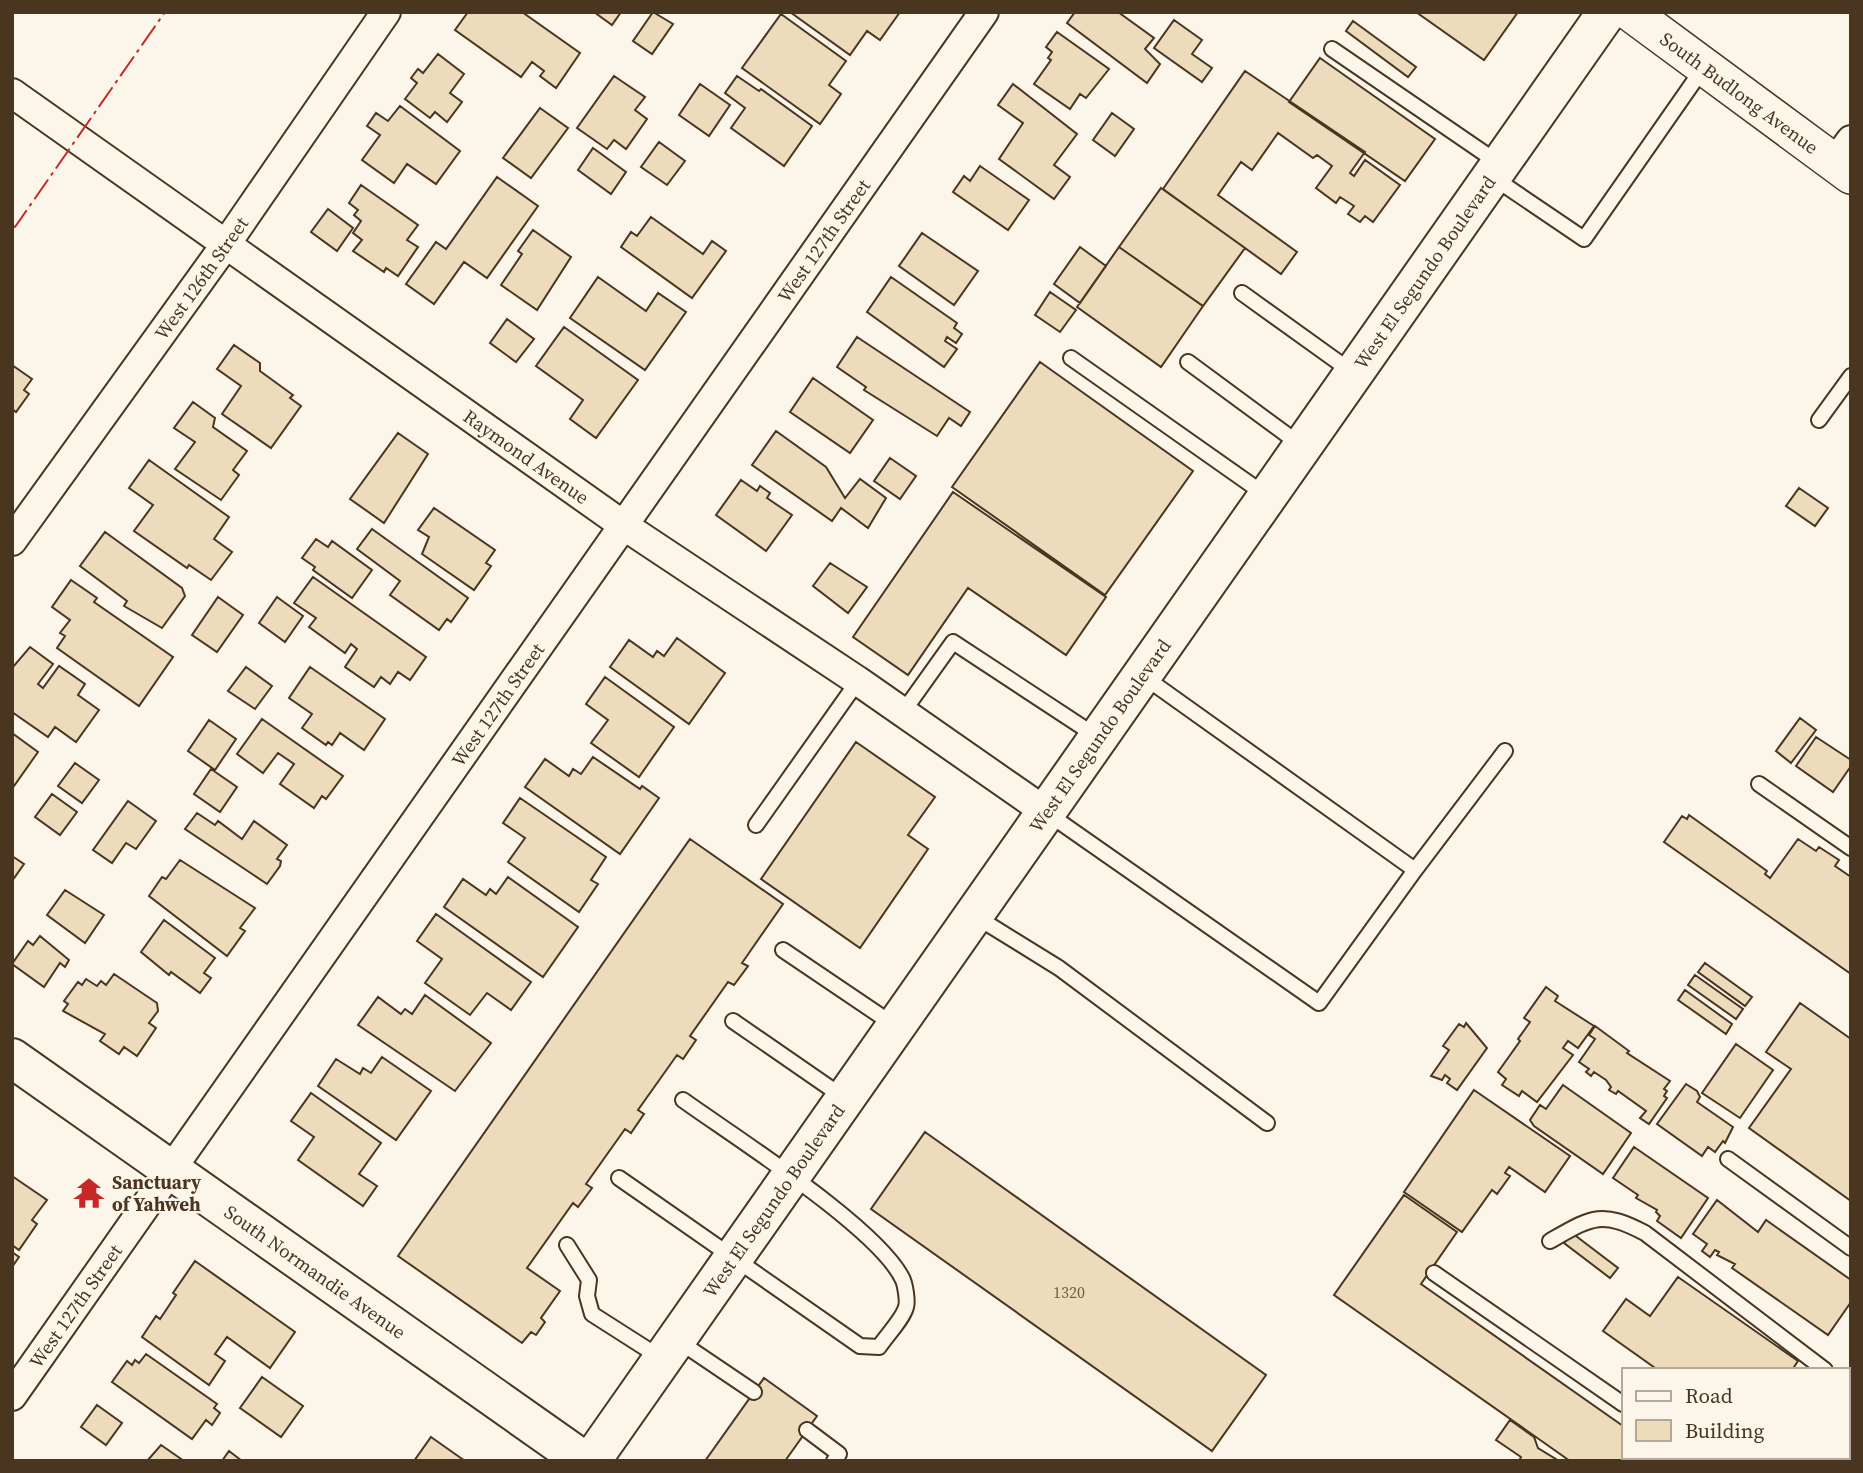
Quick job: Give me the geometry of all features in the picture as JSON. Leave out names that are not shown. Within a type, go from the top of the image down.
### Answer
[{"type":"main road","name":"West El Segundo Boulevard","points":[[591,1461],[1607,12]]},
{"type":"main road","name":"South Normandie Avenue","points":[[12,1058],[584,1461]]},
{"type":"street","name":"West 126th Street","points":[[12,541],[226,244],[386,12]]},
{"type":"street","name":"West 127th Street","points":[[12,1396],[984,12]]},
{"type":"street","name":"South Budlong Avenue","points":[[1630,12],[1704,67],[1845,159]]},
{"type":"street","name":"Raymond Avenue","points":[[12,93],[624,525],[858,681],[1046,812]]},
{"type":"lane","points":[[1332,49],[1584,239],[1704,67]]},
{"type":"lane","points":[[1242,293],[1355,374]]},
{"type":"lane","points":[[1071,358],[1268,497]]},
{"type":"lane","points":[[1188,362],[1303,447]]},
{"type":"lane","points":[[1819,420],[1851,376]]},
{"type":"lane","points":[[903,712],[953,642],[1098,738]]},
{"type":"lane","points":[[1142,675],[1415,870]]},
{"type":"lane","points":[[756,825],[858,681]]},
{"type":"lane","points":[[1046,812],[1320,1003],[1504,751]]},
{"type":"lane","points":[[1759,784],[1851,848]]},
{"type":"lane","points":[[973,915],[1059,968],[1268,1123]]},
{"type":"lane","points":[[783,950],[895,1026]]},
{"type":"lane","points":[[733,1021],[845,1098]]},
{"type":"lane","points":[[619,1178],[860,1346],[879,1347],[906,1307],[904,1281],[889,1261],[855,1227],[790,1176],[683,1100]]},
{"type":"lane","points":[[1728,1159],[1851,1248]]},
{"type":"lane","points":[[1550,1241],[1587,1220],[1617,1219],[1645,1233],[1822,1368]]},
{"type":"lane","points":[[567,1245],[589,1280],[587,1296],[592,1314],[754,1392]]},
{"type":"lane","points":[[1434,1273],[1622,1403]]},
{"type":"lane","points":[[807,1430],[839,1454],[834,1461]]},
{"type":"building","points":[[468,12],[522,12],[580,53],[556,88],[540,76],[544,71],[532,62],[521,77],[455,30]]},
{"type":"building","points":[[594,12],[621,12],[612,25]]},
{"type":"building","points":[[653,12],[673,24],[652,54],[633,41]]},
{"type":"building","points":[[790,12],[900,12],[880,40],[867,31],[850,55]]},
{"type":"building","points":[[1075,12],[1118,12],[1154,38],[1145,49],[1160,64],[1147,83],[1067,23]]},
{"type":"building","points":[[1416,12],[1518,12],[1484,60]]},
{"type":"building","points":[[781,14],[846,61],[829,85],[841,94],[820,124],[742,68]]},
{"type":"building","points":[[1174,20],[1202,40],[1192,54],[1212,68],[1202,82],[1154,48]]},
{"type":"building","points":[[1353,21],[1416,67],[1408,77],[1346,31]]},
{"type":"building","points":[[1057,32],[1109,69],[1086,98],[1080,94],[1070,109],[1034,84],[1051,60],[1048,58],[1052,52],[1046,47]]},
{"type":"building","points":[[438,54],[464,74],[450,93],[462,102],[447,122],[435,112],[430,118],[405,99],[417,83],[411,78],[418,69],[423,73]]},
{"type":"building","points":[[1320,58],[1435,139],[1405,181],[1289,102]]},
{"type":"building","points":[[1245,71],[1365,152],[1350,173],[1354,176],[1365,160],[1400,185],[1373,222],[1365,216],[1360,222],[1348,214],[1354,206],[1340,197],[1336,203],[1316,188],[1332,166],[1317,155],[1313,158],[1278,133],[1252,170],[1241,162],[1218,195],[1297,252],[1281,274],[1163,189]]},
{"type":"building","points":[[614,76],[645,97],[635,110],[647,119],[626,149],[614,140],[607,149],[577,128]]},
{"type":"building","points":[[737,76],[759,91],[761,89],[812,126],[784,166],[731,128],[745,108],[725,93]]},
{"type":"building","points":[[700,84],[730,105],[709,136],[679,115]]},
{"type":"building","points":[[1013,84],[1077,134],[1054,165],[1070,177],[1054,199],[999,159],[1023,123],[998,105]]},
{"type":"building","points":[[400,106],[460,151],[436,184],[407,164],[394,183],[362,160],[380,135],[367,126],[376,113],[388,121]]},
{"type":"building","points":[[540,108],[568,128],[531,178],[503,158]]},
{"type":"building","points":[[1112,113],[1134,129],[1115,156],[1093,140]]},
{"type":"building","points":[[659,142],[685,161],[667,185],[641,167]]},
{"type":"building","points":[[593,148],[626,172],[611,194],[578,170]]},
{"type":"building","points":[[980,166],[1029,200],[1008,230],[953,192],[964,176],[970,181]]},
{"type":"building","points":[[497,177],[538,206],[487,278],[464,262],[434,304],[406,284],[436,242],[446,249]]},
{"type":"building","points":[[361,185],[418,225],[407,240],[418,247],[398,276],[386,268],[384,272],[353,251],[362,240],[353,233],[361,221],[354,215],[358,210],[349,203]]},
{"type":"building","points":[[1161,188],[1245,248],[1203,306],[1119,247]]},
{"type":"building","points":[[328,209],[353,228],[337,251],[311,232]]},
{"type":"building","points":[[651,217],[703,254],[712,241],[726,251],[692,298],[621,247],[631,232],[637,236]]},
{"type":"building","points":[[533,230],[571,257],[537,310],[501,285],[522,254],[518,251]]},
{"type":"building","points":[[922,233],[978,271],[954,305],[899,266]]},
{"type":"building","points":[[1080,247],[1106,266],[1080,303],[1054,284]]},
{"type":"building","points":[[1119,247],[1203,306],[1161,367],[1077,307]]},
{"type":"building","points":[[598,277],[646,311],[658,293],[686,312],[645,370],[570,318]]},
{"type":"building","points":[[891,277],[957,323],[954,328],[962,334],[956,343],[947,337],[945,341],[957,349],[944,367],[867,312]]},
{"type":"building","points":[[1050,292],[1076,310],[1060,332],[1035,315]]},
{"type":"building","points":[[507,319],[534,339],[516,362],[490,343]]},
{"type":"building","points":[[564,327],[638,380],[596,438],[570,419],[583,400],[536,366]]},
{"type":"building","points":[[857,337],[970,412],[961,426],[949,418],[937,436],[864,390],[866,387],[837,367]]},
{"type":"building","points":[[234,345],[260,363],[260,371],[293,395],[290,398],[301,406],[271,448],[222,414],[241,386],[217,369]]},
{"type":"building","points":[[1040,362],[1193,471],[1105,595],[952,487]]},
{"type":"building","points":[[12,365],[32,379],[24,390],[29,394],[16,412],[12,409]]},
{"type":"building","points":[[813,378],[873,420],[850,453],[790,412]]},
{"type":"building","points":[[193,402],[215,418],[213,427],[247,451],[233,470],[239,475],[221,500],[175,469],[195,442],[174,428]]},
{"type":"building","points":[[776,431],[826,467],[845,498],[860,479],[886,498],[868,528],[841,508],[832,521],[752,465]]},
{"type":"building","points":[[398,433],[428,454],[384,523],[350,499]]},
{"type":"building","points":[[890,458],[916,476],[900,499],[874,481]]},
{"type":"building","points":[[149,460],[229,517],[214,539],[232,552],[211,580],[189,565],[187,568],[134,531],[153,505],[129,488]]},
{"type":"building","points":[[741,480],[757,491],[760,486],[770,493],[767,498],[792,515],[766,551],[716,515]]},
{"type":"building","points":[[1799,488],[1828,508],[1815,526],[1786,506]]},
{"type":"building","points":[[953,492],[1106,597],[1066,655],[968,588],[908,675],[853,637]]},
{"type":"building","points":[[434,508],[495,550],[486,563],[491,566],[474,590],[422,554],[429,537],[418,530]]},
{"type":"building","points":[[372,529],[468,598],[451,622],[447,619],[439,630],[390,595],[400,581],[357,549]]},
{"type":"building","points":[[105,532],[182,588],[185,596],[162,628],[124,606],[127,601],[80,566]]},
{"type":"building","points":[[316,539],[328,547],[332,541],[372,570],[352,598],[313,570],[315,567],[302,558]]},
{"type":"building","points":[[830,563],[867,587],[848,613],[813,586]]},
{"type":"building","points":[[313,577],[426,657],[410,680],[398,672],[390,684],[381,677],[374,687],[345,667],[357,649],[351,644],[345,653],[309,627],[316,618],[294,603]]},
{"type":"building","points":[[71,580],[97,598],[94,602],[173,657],[139,706],[57,648],[65,636],[60,633],[70,620],[52,607]]},
{"type":"building","points":[[218,597],[243,615],[217,652],[192,635]]},
{"type":"building","points":[[277,597],[303,616],[285,642],[259,623]]},
{"type":"building","points":[[677,638],[725,673],[689,724],[610,667],[629,640],[653,657],[657,651],[664,656]]},
{"type":"building","points":[[30,647],[53,664],[38,684],[43,688],[59,666],[85,684],[78,695],[99,710],[76,742],[55,727],[48,737],[12,712],[12,668]]},
{"type":"building","points":[[246,667],[272,686],[255,709],[228,691]]},
{"type":"building","points":[[310,667],[385,719],[364,750],[340,733],[332,745],[328,742],[326,745],[302,728],[312,714],[289,698]]},
{"type":"building","points":[[605,677],[674,727],[639,777],[591,743],[608,720],[586,704]]},
{"type":"building","points":[[1800,718],[1816,730],[1791,763],[1776,751]]},
{"type":"building","points":[[262,719],[343,776],[326,799],[322,796],[314,808],[280,784],[294,764],[278,753],[263,773],[237,754]]},
{"type":"building","points":[[209,720],[236,739],[215,770],[188,751]]},
{"type":"building","points":[[12,733],[38,752],[14,786],[12,785]]},
{"type":"building","points":[[1816,737],[1851,760],[1851,766],[1833,792],[1796,766]]},
{"type":"building","points":[[856,742],[935,797],[908,835],[928,849],[860,948],[761,879]]},
{"type":"building","points":[[593,757],[640,789],[642,786],[659,798],[620,854],[525,787],[545,759],[569,776],[573,769],[581,774]]},
{"type":"building","points":[[75,763],[99,780],[82,803],[58,786]]},
{"type":"building","points":[[211,769],[237,787],[220,812],[194,794]]},
{"type":"building","points":[[52,794],[77,812],[60,835],[35,817]]},
{"type":"building","points":[[520,798],[606,857],[591,880],[598,884],[579,912],[508,862],[525,838],[503,823]]},
{"type":"building","points":[[128,801],[156,821],[136,849],[126,843],[112,863],[93,850]]},
{"type":"building","points":[[197,813],[215,825],[218,821],[242,839],[254,821],[287,845],[277,859],[281,861],[280,866],[267,884],[185,829]]},
{"type":"building","points":[[1689,815],[1767,871],[1765,874],[1770,878],[1798,839],[1816,851],[1819,847],[1839,860],[1835,866],[1851,877],[1851,974],[1664,842],[1682,816],[1687,819]]},
{"type":"building","points":[[690,839],[783,904],[742,963],[748,966],[734,985],[728,982],[690,1036],[696,1040],[683,1059],[677,1055],[638,1110],[644,1114],[631,1133],[625,1129],[586,1184],[592,1188],[578,1207],[573,1203],[527,1268],[560,1291],[541,1318],[545,1322],[536,1335],[531,1332],[522,1343],[398,1256]]},
{"type":"building","points":[[12,856],[24,864],[12,881]]},
{"type":"building","points":[[180,860],[255,908],[240,928],[245,931],[227,956],[149,896],[162,877],[166,879]]},
{"type":"building","points":[[508,877],[578,927],[543,977],[444,907],[463,879],[486,895],[490,889],[496,894]]},
{"type":"building","points":[[65,890],[104,915],[85,943],[47,915]]},
{"type":"building","points":[[436,914],[531,982],[511,1010],[487,993],[470,1015],[425,983],[442,959],[417,941]]},
{"type":"building","points":[[164,920],[215,958],[204,973],[211,978],[200,993],[171,972],[169,975],[141,952]]},
{"type":"building","points":[[40,936],[69,960],[65,967],[60,963],[44,987],[12,964],[28,941],[33,945]]},
{"type":"building","points":[[1705,963],[1752,997],[1745,1006],[1698,972]]},
{"type":"building","points":[[114,974],[157,1003],[158,1011],[149,1023],[156,1028],[137,1056],[124,1047],[119,1054],[100,1041],[105,1034],[63,1011],[68,1004],[64,1001],[78,982],[82,985],[86,979],[97,986],[101,981],[106,985]]},
{"type":"building","points":[[1695,975],[1743,1009],[1736,1019],[1688,985]]},
{"type":"building","points":[[1546,987],[1558,996],[1555,1001],[1594,1026],[1578,1048],[1568,1041],[1563,1048],[1573,1055],[1537,1102],[1522,1091],[1519,1096],[1502,1085],[1506,1079],[1498,1072],[1530,1022],[1524,1018]]},
{"type":"building","points":[[1685,990],[1732,1024],[1726,1034],[1678,1000]]},
{"type":"building","points":[[425,995],[491,1043],[455,1091],[358,1025],[378,997],[401,1014],[405,1009],[412,1014]]},
{"type":"building","points":[[1800,1003],[1851,1039],[1851,1201],[1749,1128],[1791,1069],[1766,1052]]},
{"type":"building","points":[[1466,1023],[1487,1048],[1457,1090],[1447,1083],[1450,1079],[1445,1075],[1442,1080],[1431,1076],[1449,1050],[1443,1046],[1459,1024],[1464,1027]]},
{"type":"building","points":[[1595,1026],[1629,1051],[1627,1053],[1670,1081],[1664,1089],[1667,1091],[1664,1096],[1667,1098],[1649,1124],[1640,1118],[1646,1111],[1618,1091],[1616,1094],[1609,1090],[1611,1087],[1606,1080],[1594,1072],[1591,1076],[1586,1072],[1589,1069],[1579,1062],[1595,1039],[1589,1035]]},
{"type":"building","points":[[1736,1044],[1773,1070],[1740,1118],[1702,1093]]},
{"type":"building","points":[[382,1057],[431,1091],[396,1140],[318,1086],[336,1059],[360,1074],[363,1068],[371,1073]]},
{"type":"building","points":[[1686,1084],[1697,1091],[1700,1097],[1697,1102],[1733,1127],[1725,1143],[1723,1141],[1715,1152],[1708,1147],[1702,1156],[1657,1124]]},
{"type":"building","points":[[1563,1085],[1631,1133],[1603,1174],[1534,1126],[1530,1120],[1540,1105],[1546,1109]]},
{"type":"building","points":[[1474,1090],[1570,1156],[1545,1192],[1509,1167],[1505,1173],[1510,1176],[1497,1194],[1492,1190],[1462,1232],[1404,1192]]},
{"type":"building","points":[[311,1093],[381,1143],[359,1174],[377,1186],[363,1206],[298,1160],[314,1137],[291,1121]]},
{"type":"building","points":[[925,1132],[1266,1375],[1212,1451],[871,1209]]},
{"type":"building","points":[[1634,1147],[1708,1198],[1681,1238],[1657,1221],[1660,1216],[1657,1210],[1636,1198],[1638,1195],[1613,1178]]},
{"type":"building","points":[[12,1176],[47,1200],[32,1220],[37,1224],[19,1250],[12,1245]]},
{"type":"building","points":[[1404,1195],[1457,1232],[1421,1284],[1622,1425],[1622,1459],[1673,1461],[1570,1461],[1334,1295]]},
{"type":"building","points":[[1717,1200],[1758,1232],[1766,1220],[1851,1280],[1851,1302],[1828,1335],[1732,1268],[1735,1264],[1717,1255],[1719,1252],[1715,1250],[1710,1257],[1702,1251],[1707,1244],[1693,1234]]},
{"type":"building","points":[[1572,1233],[1618,1268],[1610,1278],[1564,1243]]},
{"type":"building","points":[[12,1252],[19,1257],[12,1267]]},
{"type":"building","points":[[195,1261],[295,1332],[270,1368],[227,1337],[215,1354],[225,1361],[209,1385],[142,1337],[156,1316],[160,1319],[176,1295],[173,1293]]},
{"type":"building","points":[[1678,1277],[1798,1361],[1793,1368],[1655,1368],[1603,1331],[1626,1299],[1650,1316]]},
{"type":"building","points":[[146,1354],[217,1404],[214,1408],[220,1413],[212,1425],[206,1420],[192,1439],[112,1382],[127,1361],[132,1365],[135,1360],[139,1363]]},
{"type":"building","points":[[262,1377],[303,1406],[281,1437],[240,1408]]},
{"type":"building","points":[[764,1378],[817,1416],[785,1461],[705,1461]]},
{"type":"building","points":[[97,1405],[122,1423],[106,1445],[81,1427]]},
{"type":"building","points":[[1510,1420],[1534,1437],[1538,1448],[1559,1461],[1519,1461],[1521,1457],[1496,1440]]},
{"type":"building","points":[[431,1437],[465,1461],[414,1461]]},
{"type":"building","points":[[161,1445],[184,1461],[147,1461]]},
{"type":"building","points":[[229,1451],[242,1461],[222,1461]]},
{"type":"power","points":[[12,225],[15,227],[165,12]]},
{"type":"place","name":"Sanctuary of Yahweh","points":[[89,1193]]}]
